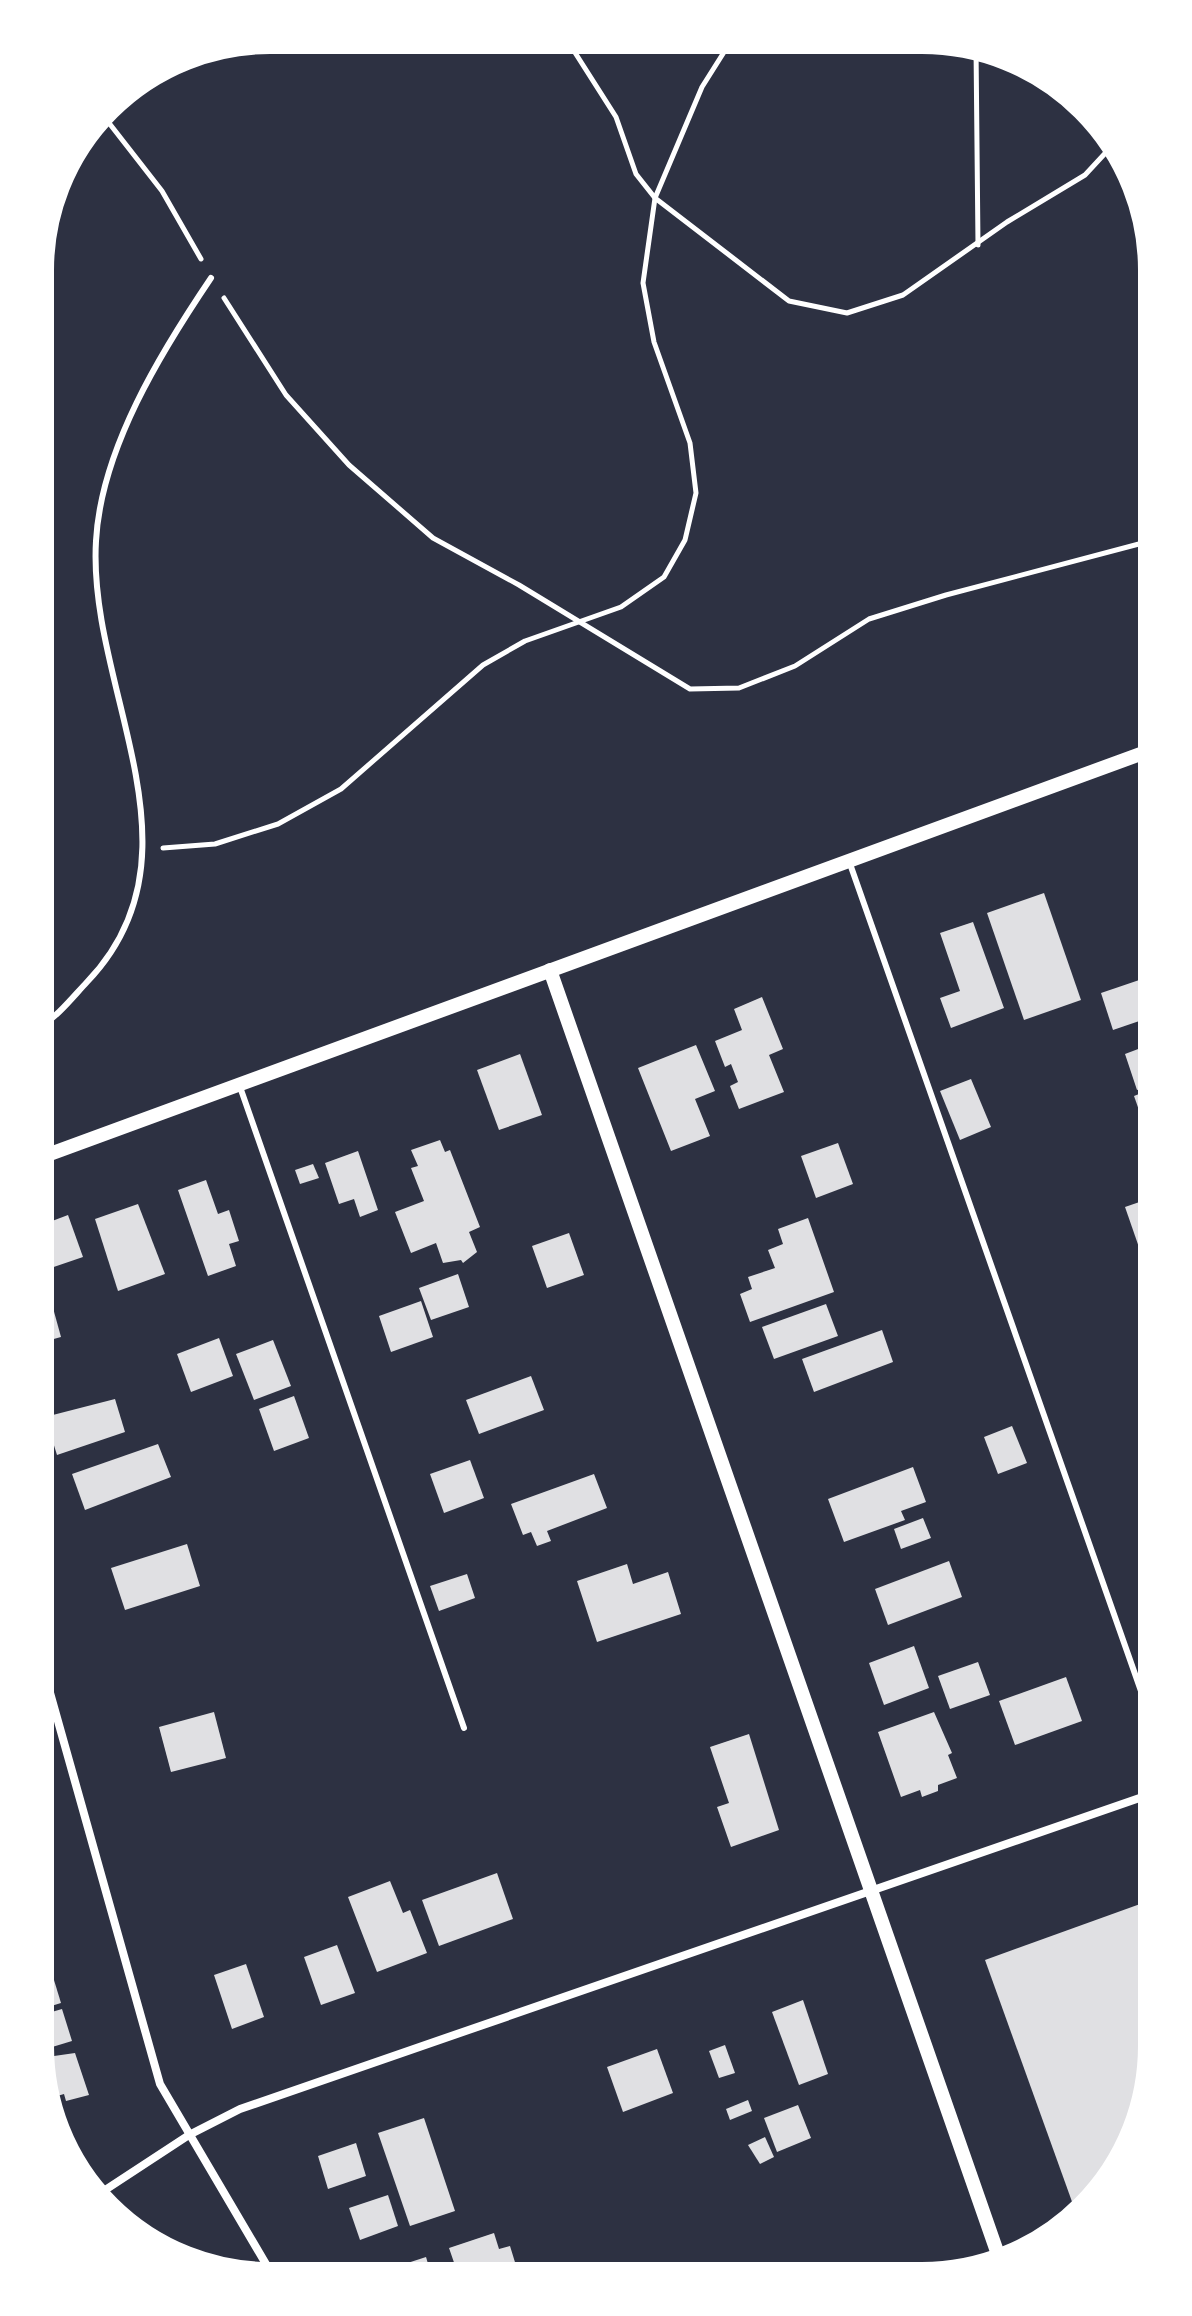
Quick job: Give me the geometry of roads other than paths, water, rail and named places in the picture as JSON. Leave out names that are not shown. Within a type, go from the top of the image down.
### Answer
[{"type":"street","points":[[52,1153],[1140,754]]},
{"type":"street","points":[[550,970],[997,2250]]},
{"type":"street","points":[[52,1700],[160,2084],[266,2264]]},
{"type":"street","points":[[106,2190],[189,2135],[240,2109],[1140,1798]]},
{"type":"lane","points":[[52,1019],[105,964],[130,914],[144,850],[141,787],[97,604],[96,541],[101,500],[126,430],[162,350],[211,278]]},
{"type":"lane","points":[[849,861],[1140,1688]]},
{"type":"lane","points":[[239,1084],[464,1728]]}]
